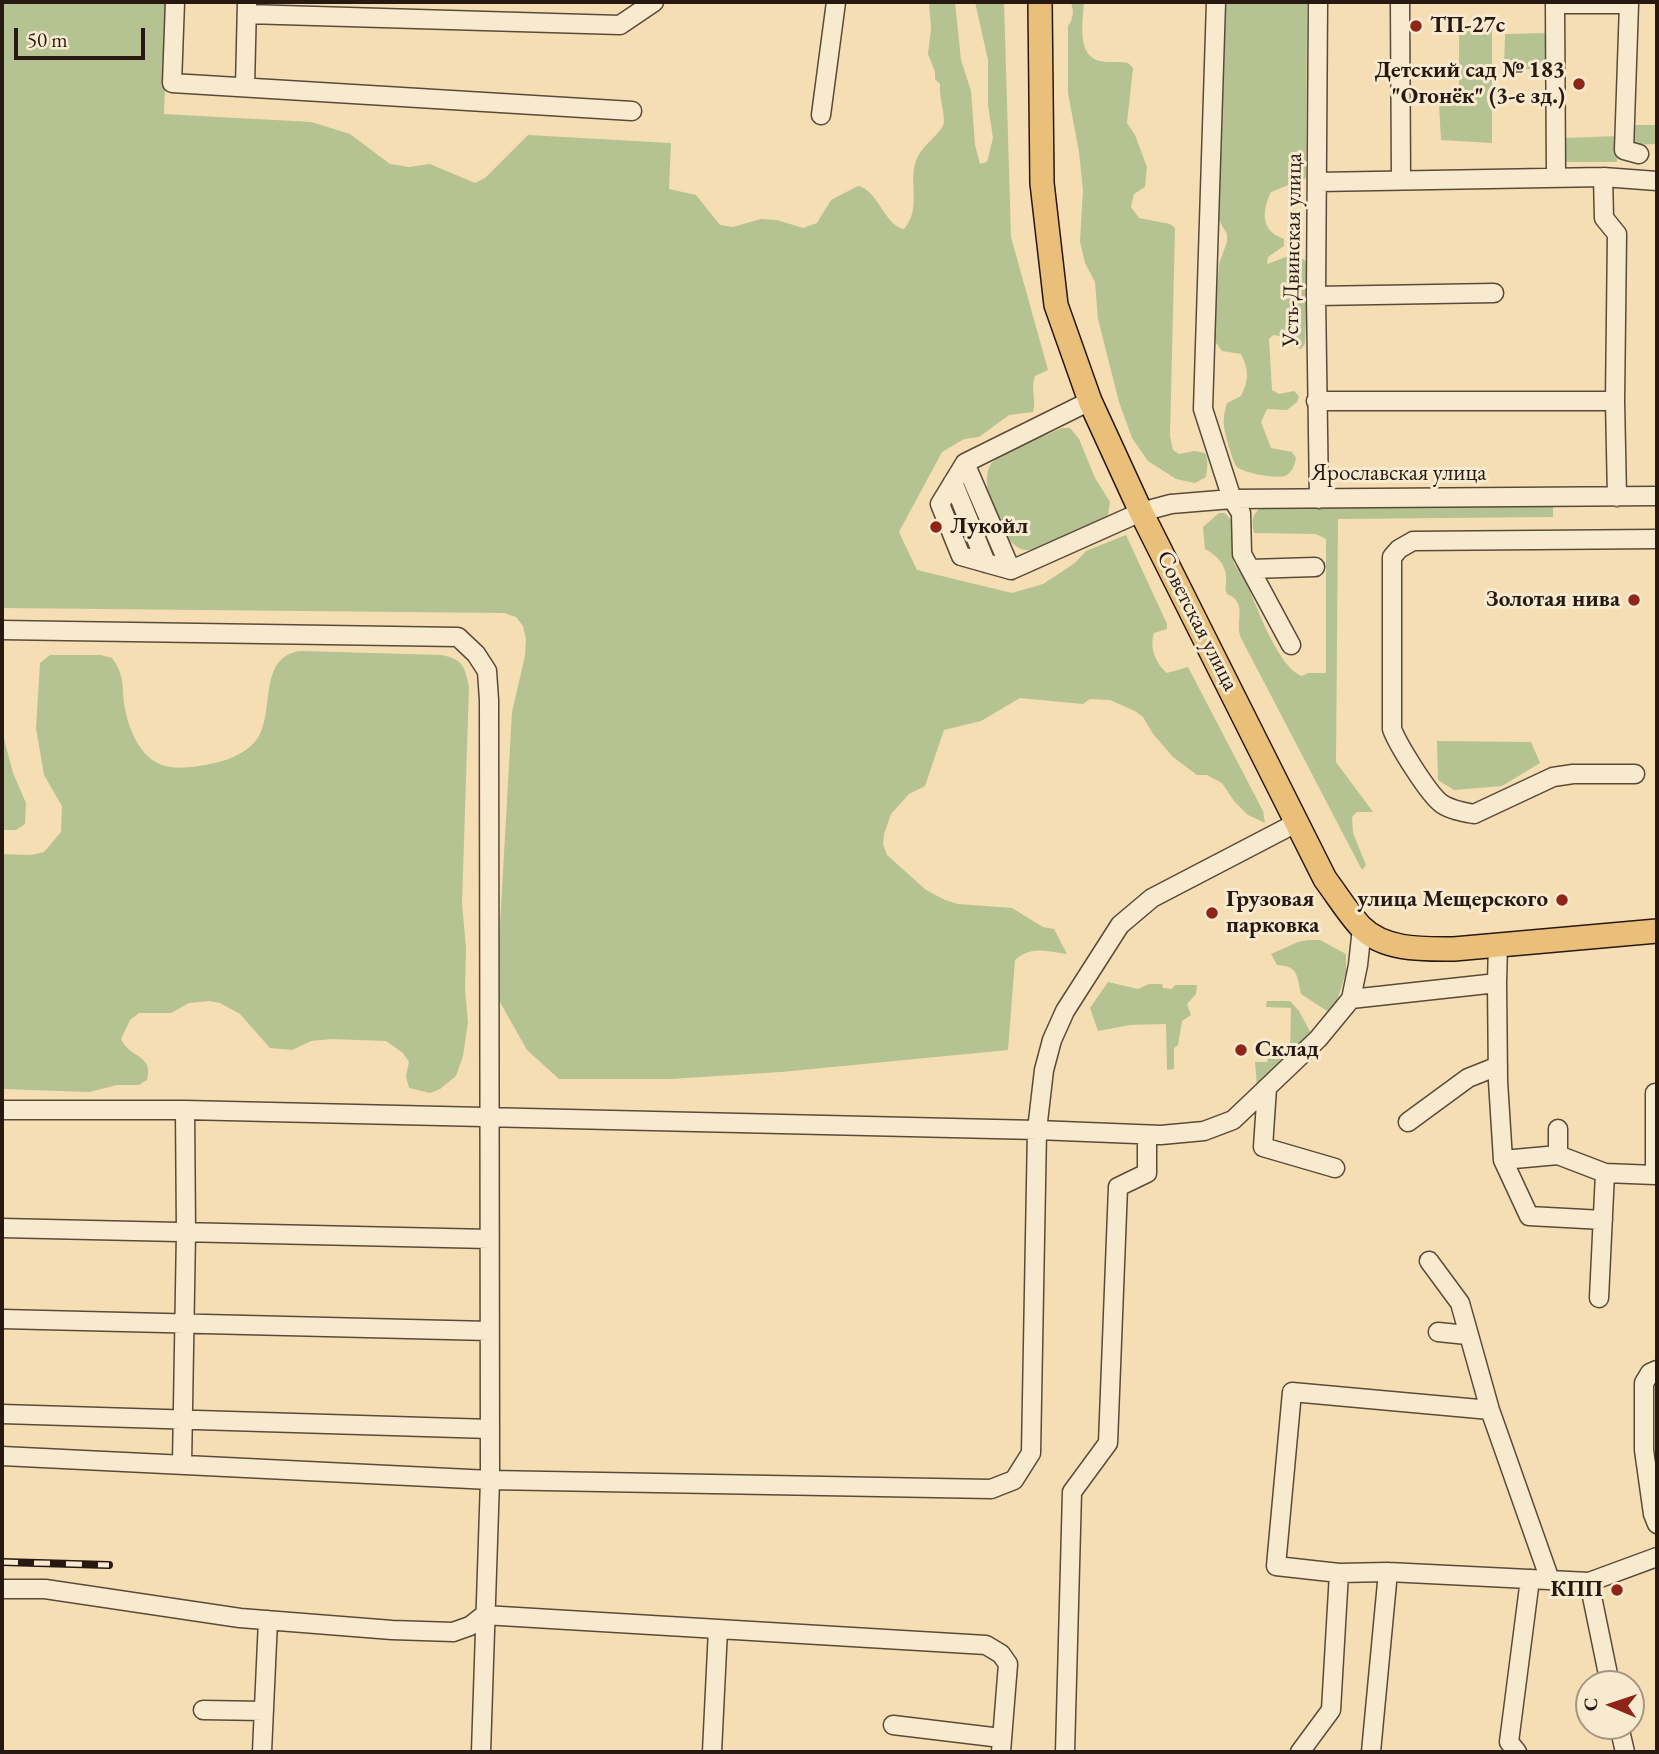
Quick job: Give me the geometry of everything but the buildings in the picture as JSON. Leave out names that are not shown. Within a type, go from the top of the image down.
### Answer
[{"type":"main road","name":"Советская улица","points":[[1040,2],[1042,183],[1056,305],[1090,401],[1141,512],[1325,879],[1362,928],[1382,941],[1422,949],[1454,949],[1657,931]]},
{"type":"street","points":[[175,2],[172,83],[632,111]]},
{"type":"street","points":[[245,87],[247,8],[620,25],[654,2]]},
{"type":"street","points":[[821,115],[836,2]]},
{"type":"street","points":[[1216,2],[1203,409],[1232,499],[1241,513],[1242,554],[1291,645]]},
{"type":"street","name":"Усть-Двинская улица","points":[[1318,2],[1316,401],[1319,499]]},
{"type":"street","points":[[1399,2],[1401,179]]},
{"type":"street","points":[[1556,178],[1555,4],[1629,4],[1624,150],[1639,154]]},
{"type":"street","points":[[1318,182],[1602,177],[1657,181]]},
{"type":"street","points":[[1602,177],[1604,218],[1617,234],[1617,497]]},
{"type":"street","points":[[1316,296],[1494,293]]},
{"type":"street","points":[[1011,570],[961,556],[940,504],[965,463],[1090,401]]},
{"type":"street","points":[[1316,401],[1615,401]]},
{"type":"street","points":[[965,463],[1011,570]]},
{"type":"street","name":"Ярославская улица","points":[[1011,570],[1141,512],[1171,504],[1232,499],[1657,496]]},
{"type":"street","points":[[1635,774],[1573,774],[1553,777],[1474,814],[1440,803],[1399,748],[1392,729],[1392,557],[1399,549],[1413,541],[1657,539]]},
{"type":"street","points":[[1251,569],[1315,567]]},
{"type":"street","points":[[2,630],[458,637],[476,654],[487,671],[490,1480],[481,1752]]},
{"type":"street","points":[[2,1456],[490,1480],[991,1489],[1014,1480],[1031,1453],[1037,1130],[1044,1070],[1052,1040],[1065,1010],[1120,925],[1152,898],[1298,822]]},
{"type":"street","points":[[2,1110],[185,1110],[1037,1130],[1147,1135],[1204,1131],[1233,1120],[1329,1028],[1351,999],[1362,928]]},
{"type":"street","points":[[1498,943],[1498,1066],[1503,1160],[1529,1216],[1603,1220]]},
{"type":"street","points":[[1351,999],[1497,983]]},
{"type":"street","points":[[1408,1122],[1468,1078],[1498,1066]]},
{"type":"street","points":[[1267,1088],[1263,1147],[1335,1168]]},
{"type":"street","points":[[1503,1160],[1558,1155],[1605,1173],[1655,1175],[1655,1093]]},
{"type":"street","points":[[182,1465],[185,1110]]},
{"type":"street","points":[[1558,1129],[1558,1155]]},
{"type":"street","points":[[1065,1752],[1072,1492],[1108,1443],[1118,1187],[1147,1173],[1147,1135]]},
{"type":"street","points":[[1599,1298],[1605,1173]]},
{"type":"street","points":[[2,1228],[489,1239]]},
{"type":"street","points":[[1429,1261],[1460,1303],[1490,1409],[1550,1580]]},
{"type":"street","points":[[2,1319],[489,1331]]},
{"type":"street","points":[[1437,1332],[1467,1335]]},
{"type":"street","points":[[1657,1370],[1650,1373],[1644,1383],[1644,1450],[1653,1514],[1657,1524]]},
{"type":"street","points":[[1490,1409],[1292,1392],[1276,1566],[1339,1573],[1388,1572],[1589,1582],[1657,1557]]},
{"type":"street","points":[[2,1414],[490,1429]]},
{"type":"street","points":[[1371,1752],[1388,1572]]},
{"type":"street","points":[[1300,1752],[1331,1710],[1339,1573]]},
{"type":"street","points":[[1517,1752],[1509,1742],[1530,1579]]},
{"type":"street","points":[[1589,1582],[1608,1670]]},
{"type":"street","points":[[2,1589],[45,1589],[268,1620],[392,1630],[453,1632],[470,1626],[484,1615],[986,1645],[1001,1654],[1008,1664],[1001,1745],[893,1726]]},
{"type":"street","points":[[262,1752],[268,1620]]},
{"type":"street","points":[[712,1752],[718,1629]]},
{"type":"street","points":[[203,1710],[264,1711]]},
{"type":"green space","points":[[2,2],[168,2],[164,114],[311,122],[350,134],[390,164],[409,167],[430,164],[475,183],[485,178],[528,135],[671,143],[669,189],[696,195],[720,225],[733,227],[761,219],[777,220],[803,228],[817,223],[831,200],[858,186],[871,194],[891,221],[904,229],[914,204],[913,178],[916,161],[944,122],[940,84],[935,79],[928,54],[931,29],[929,2],[955,2],[961,60],[971,91],[975,145],[980,164],[987,162],[993,138],[988,105],[988,60],[975,2],[1004,2],[1011,237],[1048,370],[1035,376],[1033,412],[1009,415],[979,437],[964,439],[942,452],[899,532],[917,570],[1012,593],[1043,584],[1075,563],[1086,551],[1126,535],[1167,624],[1167,629],[1154,633],[1152,644],[1157,660],[1167,673],[1188,667],[1263,811],[1265,823],[1248,815],[1222,783],[1207,775],[1197,775],[1173,757],[1153,734],[1143,717],[1135,711],[1110,700],[1090,699],[1083,704],[1020,698],[981,721],[944,730],[925,786],[909,794],[891,814],[883,844],[887,855],[926,890],[945,900],[958,904],[1012,908],[1043,927],[1054,929],[1067,954],[1034,951],[1015,960],[1008,1050],[781,1072],[670,1079],[559,1079],[527,1050],[496,995],[512,712],[525,656],[526,639],[523,626],[516,617],[504,613],[2,608]]},
{"type":"green space","points":[[1070,2],[1084,2],[1084,45],[1092,58],[1103,62],[1128,63],[1133,68],[1127,123],[1135,135],[1147,167],[1145,187],[1134,194],[1131,207],[1139,218],[1170,224],[1175,228],[1170,436],[1173,450],[1179,454],[1194,451],[1205,453],[1206,477],[1195,483],[1176,479],[1148,461],[1132,438],[1119,402],[1098,319],[1095,282],[1085,263],[1080,242],[1083,190],[1068,93],[1068,26],[1073,11]]},
{"type":"green space","points":[[1226,2],[1307,2],[1306,178],[1271,192],[1265,213],[1269,229],[1284,239],[1284,246],[1268,257],[1267,264],[1292,256],[1308,263],[1305,344],[1301,349],[1277,336],[1273,335],[1269,339],[1272,390],[1279,394],[1294,391],[1299,396],[1297,402],[1287,410],[1267,409],[1261,422],[1271,448],[1292,452],[1296,458],[1290,473],[1281,477],[1253,473],[1235,464],[1225,434],[1224,417],[1227,403],[1241,396],[1246,385],[1247,370],[1241,354],[1222,351],[1214,340],[1213,333],[1219,264],[1227,242],[1227,234],[1216,215],[1220,190]]},
{"type":"green space","points":[[1459,26],[1492,26],[1492,143],[1441,140],[1439,105],[1459,105]]},
{"type":"green space","points":[[1550,33],[1550,69],[1504,69],[1505,34]]},
{"type":"green space","points":[[1628,125],[1657,125],[1657,144],[1628,145]]},
{"type":"green space","points":[[1618,136],[1617,162],[1564,162],[1565,138]]},
{"type":"green space","points":[[1062,428],[1070,428],[1079,439],[1095,478],[1110,502],[1108,515],[1055,542],[1025,550],[1016,546],[1000,526],[990,499],[987,473],[991,464],[1003,455]]},
{"type":"green space","points":[[1553,504],[1553,517],[1338,519],[1336,762],[1373,812],[1357,812],[1352,817],[1353,833],[1366,865],[1362,870],[1241,638],[1237,602],[1227,594],[1222,563],[1205,549],[1203,527],[1219,513],[1225,513],[1233,522],[1234,563],[1245,579],[1276,648],[1284,661],[1302,676],[1308,673],[1326,673],[1326,539],[1316,534],[1254,533],[1253,521],[1257,511],[1263,506]]},
{"type":"green space","points":[[301,651],[442,655],[455,659],[464,669],[469,686],[462,903],[468,1022],[463,1056],[456,1076],[440,1089],[430,1093],[409,1088],[406,1076],[409,1062],[403,1053],[386,1041],[332,1039],[311,1041],[292,1050],[270,1048],[240,1014],[220,1003],[209,1001],[189,1003],[171,1013],[139,1013],[130,1020],[121,1039],[147,1065],[147,1080],[139,1085],[117,1085],[89,1092],[2,1089],[2,854],[31,855],[44,852],[61,832],[62,806],[44,775],[36,728],[40,663],[50,655],[101,655],[112,658],[121,677],[125,709],[137,742],[154,761],[162,765],[186,768],[239,754],[256,740],[264,723],[273,672],[279,662],[288,655]]},
{"type":"green space","points":[[2,701],[4,739],[13,773],[26,803],[25,824],[16,830],[2,830]]},
{"type":"green space","points":[[1437,741],[1531,742],[1540,763],[1502,786],[1454,790],[1438,780]]},
{"type":"green space","points":[[1308,940],[1320,940],[1346,954],[1346,972],[1336,1004],[1327,1011],[1301,994],[1293,970],[1277,965],[1271,954]]},
{"type":"green space","points":[[1108,982],[1138,989],[1149,984],[1162,984],[1163,988],[1172,989],[1175,985],[1197,985],[1196,994],[1187,1004],[1191,1015],[1182,1021],[1178,1045],[1174,1048],[1174,1069],[1167,1070],[1166,1024],[1130,1025],[1098,1031],[1090,1008]]},
{"type":"green space","points":[[1267,1001],[1290,1001],[1311,1033],[1290,1052],[1291,1008],[1266,1007]]},
{"type":"green space","points":[[1268,1057],[1282,1057],[1281,1063],[1257,1086],[1255,1062],[1267,1062]]},
{"type":"railway","points":[[2,1562],[109,1565]]},
{"type":"place","name":"ТП-27c","points":[[1416,26]]},
{"type":"place","name":"Детский сад № 183 \"Огонёк\" (3-е зд.)","points":[[1579,84]]},
{"type":"place","name":"Лукойл","points":[[936,527]]},
{"type":"place","name":"Золотая нива","points":[[1634,600]]},
{"type":"place","name":"улица Мещерского","points":[[1562,900]]},
{"type":"place","name":"Грузовая парковка","points":[[1212,913]]},
{"type":"place","name":"Склад","points":[[1241,1050]]},
{"type":"place","name":"КПП","points":[[1617,1590]]}]
